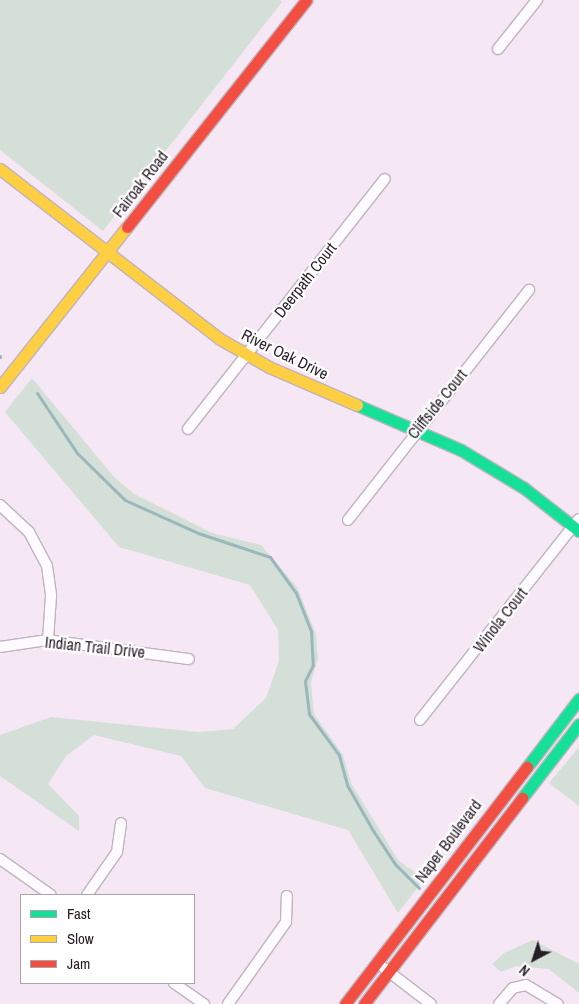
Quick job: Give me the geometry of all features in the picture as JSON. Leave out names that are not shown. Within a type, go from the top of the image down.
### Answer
[{"type":"street","name":"Fairoak Road","points":[[0,387],[306,0]]},
{"type":"street","points":[[498,50],[537,0]]},
{"type":"street","name":"River Oak Drive","points":[[0,169],[197,324],[247,355],[417,429],[489,465],[577,525]]},
{"type":"street","name":"Deerpath Court","points":[[188,429],[385,179]]},
{"type":"street","name":"Cliffside Court","points":[[348,520],[417,429],[529,290]]},
{"type":"street","points":[[0,505],[29,532],[47,566],[51,596],[48,640]]},
{"type":"street","name":"Winola Court","points":[[420,720],[577,525]]},
{"type":"street","name":"Indian Trail Drive","points":[[0,647],[48,640],[189,659]]},
{"type":"street","name":"Naper Boulevard","points":[[345,1004],[579,699]]},
{"type":"street","name":"Naper Boulevard","points":[[364,1004],[579,724]]},
{"type":"street","points":[[88,894],[117,852],[121,824]]},
{"type":"street","points":[[0,859],[50,894]]},
{"type":"street","points":[[228,1004],[286,922],[287,896]]},
{"type":"street","points":[[376,962],[431,1004]]},
{"type":"street","points":[[175,984],[204,1004]]},
{"type":"street","points":[[499,1004],[513,988],[526,985],[558,1004]]},
{"type":"shaded area","points":[[0,0],[280,0],[282,2],[103,231],[0,150]]},
{"type":"shaded area","points":[[32,378],[114,477],[134,494],[212,533],[261,545],[297,587],[316,634],[318,659],[311,682],[314,714],[343,755],[351,783],[398,860],[424,879],[398,913],[348,830],[205,788],[181,756],[94,735],[66,756],[48,784],[79,816],[79,831],[0,776],[0,735],[51,717],[198,732],[233,729],[266,698],[279,661],[278,630],[250,585],[119,547],[5,412]]},
{"type":"shaded area","points":[[579,747],[579,806],[549,783]]},
{"type":"shaded area","points":[[533,940],[579,964],[579,993],[549,969],[516,966],[501,972],[492,964],[504,953]]},
{"type":"waterway","points":[[37,393],[77,453],[125,500],[198,533],[270,557],[296,593],[311,631],[313,665],[305,681],[309,714],[339,755],[347,785],[372,829],[395,864],[419,888]]},
{"type":"traffic: fast","points":[[357,405],[461,450],[524,488],[579,531]]},
{"type":"traffic: fast","points":[[527,767],[579,699]]},
{"type":"traffic: fast","points":[[522,798],[579,724]]},
{"type":"traffic: slow","points":[[0,169],[220,339],[269,367],[357,405]]},
{"type":"traffic: slow","points":[[0,387],[127,227]]},
{"type":"traffic: jam","points":[[127,227],[306,0]]},
{"type":"traffic: jam","points":[[345,1004],[527,767]]},
{"type":"traffic: jam","points":[[364,1004],[522,798]]}]
